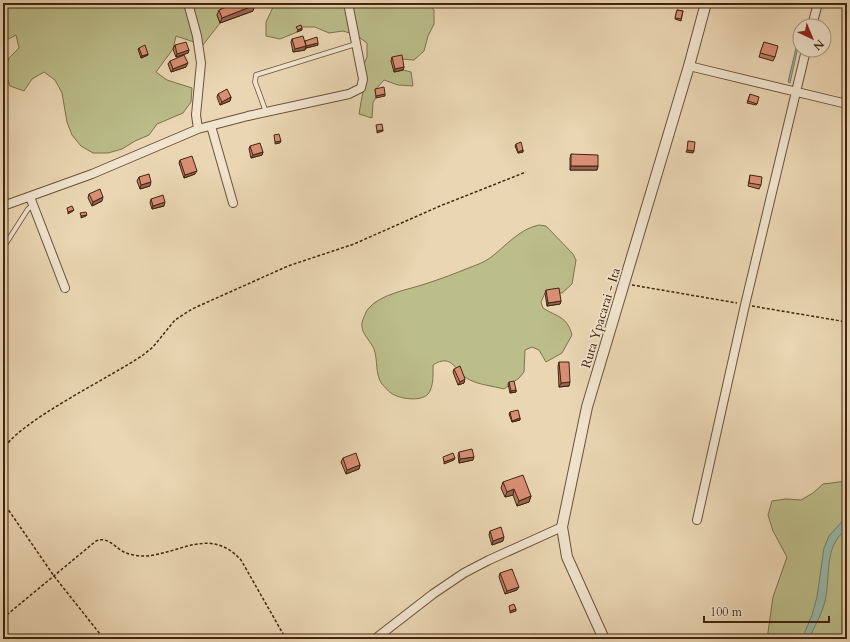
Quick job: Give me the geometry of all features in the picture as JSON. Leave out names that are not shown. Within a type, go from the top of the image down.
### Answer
[{"type":"street","points":[[188,3],[197,36],[201,63],[196,115],[198,129]]},
{"type":"street","points":[[3,206],[92,174],[198,129],[266,112],[349,94],[361,88],[363,79],[348,3]]},
{"type":"street","name":"Ruta Ypacarai - Ita","points":[[604,639],[567,557],[562,527],[588,407],[689,66],[706,3]]},
{"type":"street","points":[[814,18],[818,3]]},
{"type":"street","points":[[697,520],[745,305],[804,58]]},
{"type":"street","points":[[689,66],[847,104]]},
{"type":"street","points":[[211,126],[233,203]]},
{"type":"street","points":[[30,196],[64,288]]},
{"type":"street","points":[[375,639],[464,573],[562,527]]},
{"type":"lane","points":[[266,112],[255,82],[256,75],[356,44]]},
{"type":"lane","points":[[3,248],[28,209],[33,205]]},
{"type":"path","points":[[3,451],[5,446],[17,433],[51,410],[143,355],[153,347],[175,320],[192,309],[288,266],[354,244],[440,206],[526,172]]},
{"type":"path","points":[[624,284],[847,322]]},
{"type":"path","points":[[3,502],[54,576],[104,639]]},
{"type":"path","points":[[3,618],[94,542],[100,540],[108,541],[124,552],[140,556],[205,543],[221,545],[233,552],[240,560],[286,639]]},
{"type":"green space","points":[[3,3],[244,3],[240,10],[226,5],[217,15],[220,23],[203,45],[176,36],[173,49],[156,72],[167,80],[192,88],[191,102],[183,113],[157,124],[149,135],[122,149],[108,153],[93,153],[81,146],[72,135],[67,122],[62,93],[55,80],[44,72],[32,79],[24,91],[10,86],[5,73],[9,58],[19,48],[16,35],[3,42]]},
{"type":"green space","points":[[275,3],[428,3],[434,10],[434,24],[428,36],[424,51],[414,60],[400,59],[394,72],[403,70],[411,72],[413,86],[398,85],[384,80],[375,90],[376,98],[373,102],[372,118],[359,114],[364,85],[361,71],[367,57],[367,43],[356,35],[343,31],[329,33],[315,27],[301,27],[302,30],[280,39],[266,36],[266,22]]},
{"type":"green space","points":[[539,225],[546,226],[573,254],[576,260],[572,284],[562,293],[545,293],[541,302],[543,308],[564,320],[570,329],[572,335],[562,353],[546,362],[539,350],[532,347],[525,350],[524,372],[519,378],[504,389],[474,382],[465,377],[450,362],[445,361],[433,365],[433,380],[431,388],[425,396],[410,399],[399,397],[389,391],[382,384],[378,376],[374,349],[364,334],[362,322],[368,309],[379,300],[394,293],[437,280],[483,262],[525,230]]},
{"type":"green space","points":[[847,481],[847,639],[767,639],[773,597],[787,557],[773,531],[768,515],[772,501],[786,499],[801,500],[813,493],[823,484]]},
{"type":"shaded area","points":[[794,58],[796,58],[790,83],[788,82]]},
{"type":"shaded area","points":[[847,516],[847,529],[839,536],[831,553],[827,591],[822,611],[809,639],[802,639],[812,615],[817,597],[824,548],[829,536]]},
{"type":"building","points":[[236,3],[254,3],[255,5],[222,18],[219,10]]},
{"type":"building","points":[[677,10],[683,11],[681,19],[675,18]]},
{"type":"building","points":[[301,25],[302,28],[298,30],[296,27]]},
{"type":"building","points":[[303,36],[306,46],[295,49],[292,39]]},
{"type":"building","points":[[317,37],[318,43],[306,46],[305,41]]},
{"type":"building","points":[[186,42],[189,50],[177,54],[175,45]]},
{"type":"building","points":[[764,42],[778,46],[775,57],[760,53]]},
{"type":"building","points":[[145,45],[148,54],[142,56],[139,48]]},
{"type":"building","points":[[184,55],[188,63],[173,69],[170,61]]},
{"type":"building","points":[[402,55],[404,67],[395,69],[392,57]]},
{"type":"building","points":[[384,87],[385,94],[376,96],[375,89]]},
{"type":"building","points":[[227,89],[231,97],[222,102],[218,94]]},
{"type":"building","points":[[750,94],[759,97],[757,104],[748,101]]},
{"type":"building","points":[[382,124],[383,130],[377,131],[376,125]]},
{"type":"building","points":[[279,134],[281,141],[275,142],[274,135]]},
{"type":"building","points":[[688,141],[695,142],[694,151],[687,150]]},
{"type":"building","points":[[521,142],[523,150],[518,152],[516,144]]},
{"type":"building","points":[[260,143],[263,152],[253,155],[250,146]]},
{"type":"building","points":[[571,154],[598,155],[598,166],[571,166]]},
{"type":"building","points":[[192,156],[197,171],[185,175],[180,160]]},
{"type":"building","points":[[149,174],[151,182],[141,185],[139,177]]},
{"type":"building","points":[[750,175],[762,177],[761,185],[749,183]]},
{"type":"building","points":[[100,189],[103,197],[93,202],[89,194]]},
{"type":"building","points":[[163,195],[165,202],[153,206],[151,199]]},
{"type":"building","points":[[72,206],[74,210],[68,212],[67,208]]},
{"type":"building","points":[[86,212],[87,215],[81,216],[80,213]]},
{"type":"building","points":[[559,288],[561,301],[548,303],[546,290]]},
{"type":"building","points":[[559,362],[569,362],[570,382],[561,383]]},
{"type":"building","points":[[460,366],[465,379],[460,382],[454,369]]},
{"type":"building","points":[[514,381],[516,390],[511,391],[509,382]]},
{"type":"building","points":[[518,410],[520,418],[512,421],[510,412]]},
{"type":"building","points":[[472,449],[474,457],[460,459],[459,452]]},
{"type":"building","points":[[356,453],[360,465],[347,470],[343,458]]},
{"type":"building","points":[[453,453],[455,458],[444,462],[443,457]]},
{"type":"building","points":[[523,475],[531,496],[519,501],[514,489],[507,492],[503,482]]},
{"type":"building","points":[[501,527],[504,537],[493,541],[490,531]]},
{"type":"building","points":[[512,569],[519,587],[507,591],[500,573]]},
{"type":"building","points":[[514,604],[516,609],[510,611],[509,606]]},
{"type":"building","points":[[535,634],[537,639],[528,639],[527,637]]}]
